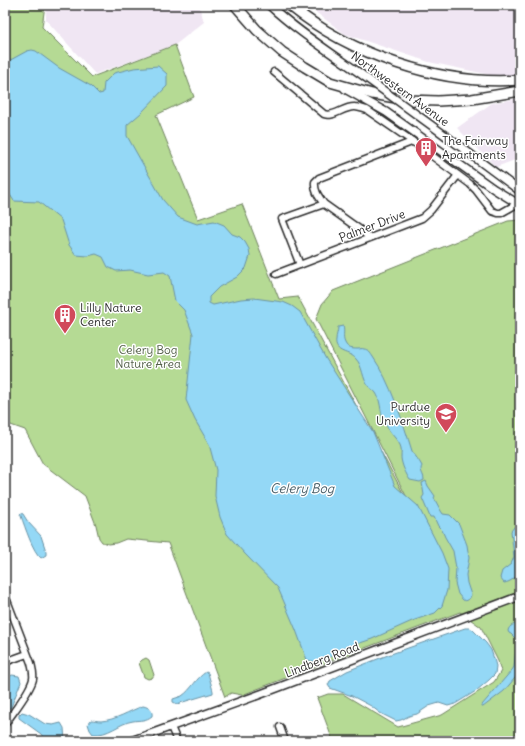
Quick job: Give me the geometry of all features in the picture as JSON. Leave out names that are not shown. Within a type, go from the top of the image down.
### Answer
[{"type":"highway","points":[[235,5],[257,30],[282,52],[330,82],[372,94],[408,100],[438,101],[472,99],[520,91]]},
{"type":"highway","points":[[289,5],[317,25],[346,42],[368,53],[399,64],[443,75],[464,78],[484,80],[520,80]]},
{"type":"main road","name":"Northwestern Avenue","points":[[269,5],[280,16],[520,190]]},
{"type":"main road","points":[[330,82],[386,112],[494,189],[519,203]]},
{"type":"main road","name":"Lindberg Road","points":[[131,741],[299,680],[520,596]]},
{"type":"street","points":[[274,72],[326,115],[350,107],[355,107],[361,108],[377,117],[473,186],[492,211],[501,213],[519,203]]},
{"type":"street","points":[[370,238],[324,204],[315,189],[315,182],[319,178],[412,141]]},
{"type":"street","name":"Palmer Drive","points":[[276,274],[422,218],[431,210],[458,175]]},
{"type":"street","points":[[300,265],[282,220],[324,204]]},
{"type":"street","points":[[5,595],[33,673],[33,680],[28,690],[5,724]]},
{"type":"street","points":[[5,662],[27,654]]},
{"type":"street","points":[[171,727],[177,741]]},
{"type":"street","points":[[280,727],[285,741]]},
{"type":"shaded area","points":[[46,5],[199,5],[204,22],[175,45],[95,74],[46,20]]},
{"type":"shaded area","points":[[306,5],[520,5],[520,75],[495,76],[429,62],[345,34]]},
{"type":"shaded area","points":[[520,98],[520,158],[496,167],[457,128],[492,103]]},
{"type":"green space","name":"Celery Bog Nature Area","points":[[5,5],[45,5],[42,27],[92,77],[175,45],[194,97],[156,115],[198,219],[242,204],[279,299],[298,297],[431,545],[316,319],[322,304],[333,291],[508,221],[520,220],[520,741],[333,741],[317,698],[328,694],[343,694],[398,727],[442,715],[494,682],[501,671],[498,661],[481,627],[460,612],[242,695],[231,693],[225,697],[168,543],[126,539],[108,544],[102,542],[99,538],[96,525],[85,496],[43,464],[25,430],[5,423]]},
{"type":"green space","points":[[146,658],[149,660],[154,675],[152,678],[148,679],[144,677],[139,663]]},
{"type":"water","name":"Celery Bog","points":[[27,51],[36,51],[59,68],[91,86],[99,94],[103,93],[104,83],[114,73],[134,68],[158,66],[167,74],[167,86],[127,125],[127,136],[163,200],[178,217],[197,224],[214,221],[224,225],[232,234],[240,237],[249,249],[250,256],[246,268],[237,277],[219,287],[209,297],[209,303],[213,305],[241,299],[254,298],[283,302],[300,312],[326,359],[373,432],[395,486],[418,506],[442,553],[448,569],[447,590],[442,606],[435,613],[412,621],[372,639],[339,650],[333,656],[316,662],[307,660],[278,588],[227,534],[220,517],[215,496],[216,470],[209,444],[195,420],[186,400],[193,334],[184,310],[175,301],[170,276],[164,272],[148,274],[130,270],[116,271],[108,267],[103,257],[96,254],[88,256],[76,255],[69,245],[61,220],[39,202],[14,201],[5,187],[5,63]]},
{"type":"water","points":[[343,326],[344,341],[346,345],[350,348],[365,349],[368,351],[385,378],[400,415],[412,451],[422,466],[421,469],[424,480],[420,482],[410,480],[402,464],[400,445],[383,420],[377,395],[367,384],[360,365],[356,359],[337,348],[336,340],[338,327]]},
{"type":"water","points":[[426,481],[443,514],[450,515],[459,524],[467,545],[469,558],[466,575],[471,595],[469,599],[464,601],[458,594],[455,583],[456,568],[453,551],[434,517],[430,517],[422,498],[424,495],[422,483]]},
{"type":"water","points":[[21,513],[41,536],[46,555],[41,558],[30,539],[20,514]]},
{"type":"water","points":[[520,524],[520,572],[509,582],[504,583],[500,578],[502,571],[511,564],[514,557],[511,531],[515,526]]},
{"type":"water","points":[[520,623],[520,672],[504,691],[482,707],[482,705],[514,667],[517,640],[508,631],[514,624]]},
{"type":"water","points":[[465,628],[470,628],[473,630],[491,650],[496,666],[495,674],[476,691],[455,704],[448,706],[439,703],[429,706],[417,714],[396,721],[352,696],[330,688],[328,685],[330,681],[347,671]]},
{"type":"water","points":[[206,672],[208,673],[213,693],[177,704],[173,702],[173,699],[182,696],[199,677]]},
{"type":"water","points":[[12,675],[19,676],[21,682],[11,707],[8,709],[5,707],[4,690],[6,681]]},
{"type":"water","points":[[143,706],[149,708],[152,712],[152,716],[147,719],[128,722],[104,733],[93,734],[90,730],[88,724],[91,720],[101,721],[112,719]]},
{"type":"water","points":[[22,712],[29,714],[45,724],[53,725],[61,723],[64,728],[65,741],[43,741],[41,734],[19,718],[19,715]]},
{"type":"place","name":"The Fairway Apartments","points":[[426,168]]},
{"type":"place","name":"Lilly Nature Center","points":[[65,334]]},
{"type":"place","name":"Purdue University","points":[[446,434]]}]
